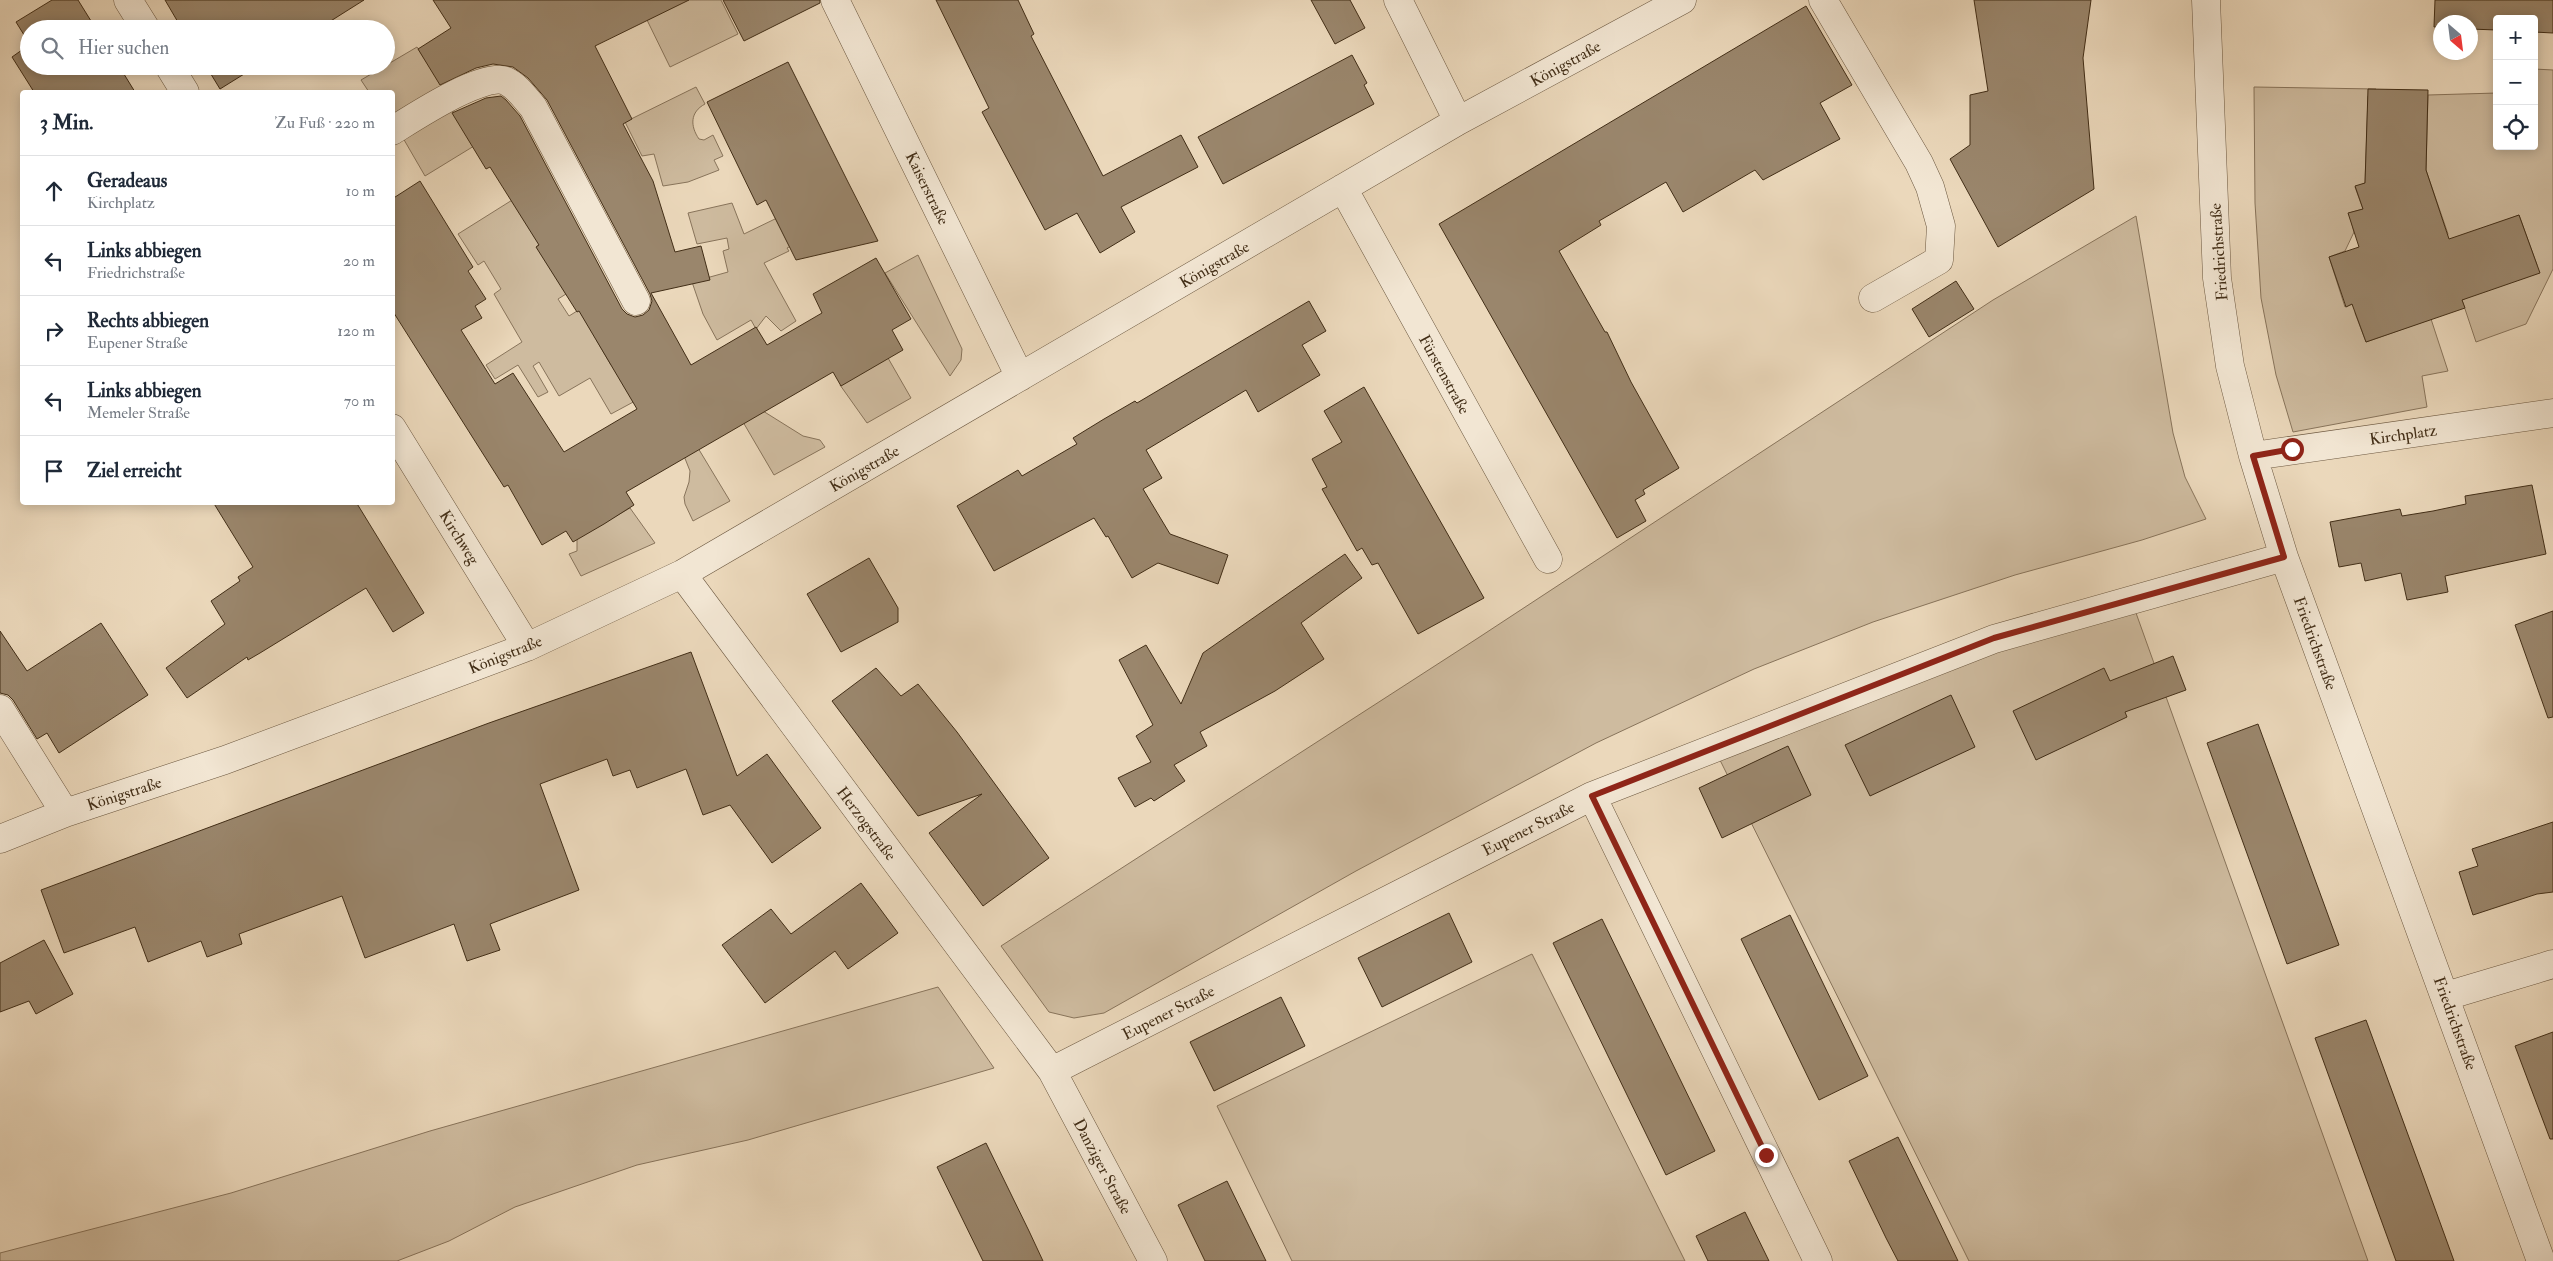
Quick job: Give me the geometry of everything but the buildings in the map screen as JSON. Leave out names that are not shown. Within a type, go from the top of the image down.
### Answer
[{"type":"street","points":[[128,0],[140,20]]},
{"type":"street","name":"Kaiserstraße","points":[[835,0],[1020,377]]},
{"type":"street","points":[[1398,0],[1458,121]]},
{"type":"street","name":"Königstraße","points":[[0,839],[65,813],[225,760],[528,647],[682,574],[1458,121],[1682,0]]},
{"type":"street","points":[[1823,0],[1919,163],[1930,188],[1941,226],[1939,260],[1873,298]]},
{"type":"street","name":"Friedrichstraße","points":[[2206,0],[2218,278],[2230,366],[2253,456],[2284,557],[2446,996],[2541,1261]]},
{"type":"street","points":[[175,75],[184,90]]},
{"type":"street","points":[[395,129],[467,88],[491,78],[505,80],[519,90],[533,107],[636,301]]},
{"type":"street","name":"Fürstenstraße","points":[[1343,188],[1548,559]]},
{"type":"street","name":"Kirchplatz","points":[[2253,456],[2553,413]]},
{"type":"street","name":"Kirchweg","points":[[395,433],[528,647]]},
{"type":"street","name":"Eupener Straße","points":[[1052,1071],[1592,796],[1994,638],[2284,557]]},
{"type":"street","name":"Herzogstraße","points":[[682,574],[1052,1071]]},
{"type":"street","points":[[0,709],[65,813]]},
{"type":"street","points":[[1592,796],[1818,1261]]},
{"type":"street","points":[[2446,996],[2553,964]]},
{"type":"street","name":"Danziger Straße","points":[[1052,1071],[1153,1261]]},
{"type":"shaded area","points":[[687,0],[721,0],[738,34],[670,67],[647,20]]},
{"type":"shaded area","points":[[417,47],[442,86],[395,117],[395,90],[368,90],[361,80],[369,75],[395,75],[395,60]]},
{"type":"shaded area","points":[[2538,69],[2553,70],[2553,269],[2526,324],[2476,342],[2462,300],[2537,265],[2519,215],[2443,245],[2448,234],[2426,170],[2428,95],[2493,93],[2493,150],[2538,150]]},
{"type":"shaded area","points":[[696,87],[705,104],[694,115],[694,129],[699,139],[704,140],[713,135],[723,156],[714,160],[719,170],[688,182],[663,186],[654,154],[642,156],[625,122]]},
{"type":"shaded area","points":[[2254,87],[2376,89],[2368,96],[2365,183],[2355,187],[2363,209],[2349,213],[2354,232],[2345,251],[2329,257],[2345,307],[2360,301],[2355,313],[2366,342],[2431,319],[2448,371],[2422,376],[2427,407],[2293,432],[2276,375],[2261,298],[2255,203]]},
{"type":"shaded area","points":[[451,108],[474,146],[425,176],[403,138]]},
{"type":"shaded area","points":[[525,192],[567,228],[537,246],[555,275],[595,276],[558,299],[569,316],[606,293],[625,324],[597,341],[611,365],[663,386],[611,414],[590,378],[559,396],[539,362],[533,366],[548,392],[538,397],[518,365],[495,379],[486,365],[522,342],[494,294],[501,289],[484,261],[478,265],[458,234]]},
{"type":"shaded area","points":[[732,203],[744,234],[777,218],[791,246],[787,248],[789,251],[764,263],[796,321],[781,331],[766,316],[756,329],[751,320],[717,340],[703,314],[692,282],[728,272],[723,251],[729,249],[727,238],[697,244],[688,213]]},
{"type":"shaded area","points":[[2136,216],[2173,433],[2185,477],[2206,519],[2142,540],[2015,575],[1873,622],[1754,669],[1596,743],[1356,871],[1104,1013],[1074,1018],[1049,1012],[1001,946],[1478,638],[1993,300]]},
{"type":"shaded area","points":[[918,255],[962,349],[961,360],[950,376],[885,273]]},
{"type":"shaded area","points":[[888,358],[911,398],[867,423],[840,385]]},
{"type":"shaded area","points":[[763,411],[803,436],[820,440],[825,447],[774,475],[743,422]]},
{"type":"shaded area","points":[[698,448],[730,501],[693,521],[685,504],[684,497],[690,471],[684,456]]},
{"type":"shaded area","points":[[630,508],[655,543],[581,576],[569,554],[577,551],[577,538]]},
{"type":"shaded area","points":[[2131,599],[2368,1261],[1969,1261],[1714,748]]},
{"type":"shaded area","points":[[1532,954],[1685,1261],[1292,1261],[1217,1106]]},
{"type":"shaded area","points":[[938,987],[994,1068],[748,1140],[637,1165],[515,1207],[449,1241],[397,1261],[0,1261],[0,1253],[231,1193],[430,1131]]},
{"type":"route","points":[[1766,1155],[1592,796],[1994,638],[2284,557],[2253,456],[2292,449]]}]
